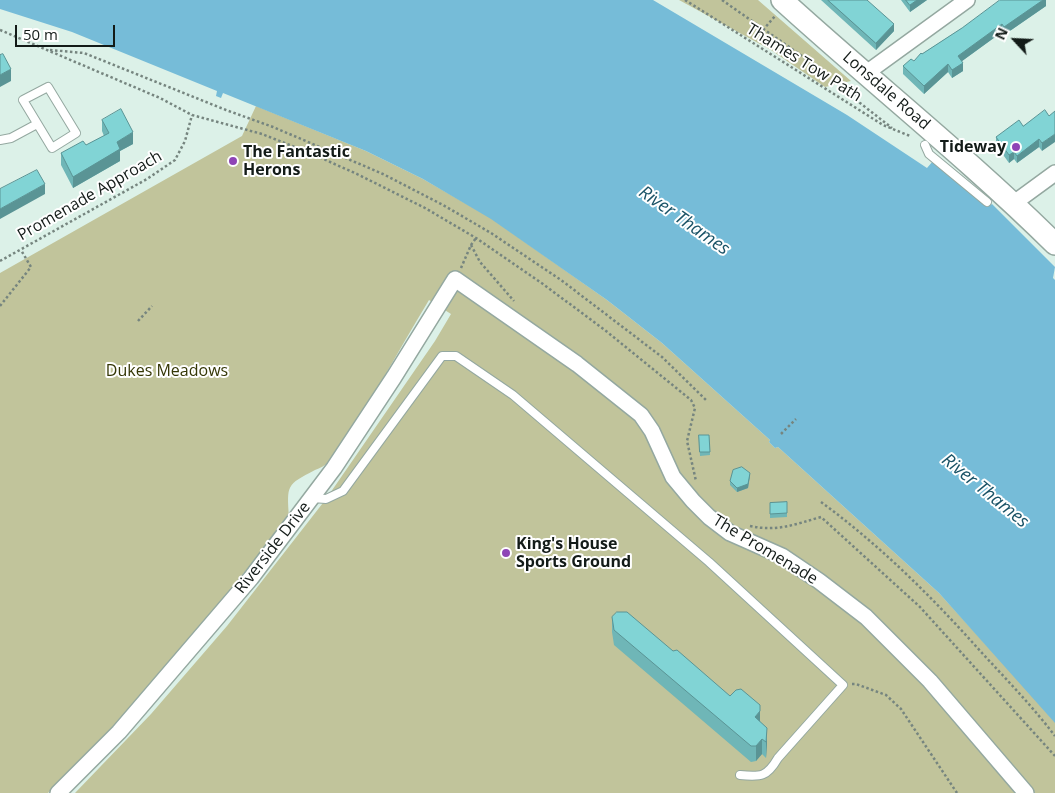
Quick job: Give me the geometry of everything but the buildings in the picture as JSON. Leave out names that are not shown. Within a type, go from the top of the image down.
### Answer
[{"type":"main road","name":"Lonsdale Road","points":[[782,0],[870,79],[1014,202],[1055,244]]},
{"type":"street","points":[[870,79],[968,0]]},
{"type":"street","points":[[1014,202],[1055,173]]},
{"type":"street","name":"Riverside Drive","points":[[58,793],[119,732],[251,578],[312,498],[394,377],[456,279]]},
{"type":"street","name":"The Promenade","points":[[456,279],[577,364],[641,415],[652,431],[673,477],[693,502],[709,517],[730,533],[782,556],[820,581],[866,617],[930,681],[1026,793]]},
{"type":"lane","points":[[48,87],[76,133],[52,148],[37,124],[24,100],[48,87]]},
{"type":"lane","points":[[0,140],[11,138],[37,124]]},
{"type":"lane","points":[[925,145],[929,154],[987,202]]},
{"type":"lane","points":[[312,498],[326,499],[343,491],[442,356],[456,356],[521,401],[709,562],[844,685],[778,758],[771,770],[759,776],[740,775]]},
{"type":"path","name":"Thames Tow Path","points":[[685,0],[883,126],[914,138]]},
{"type":"path","points":[[722,0],[842,84],[854,94],[860,103],[894,130]]},
{"type":"path","points":[[0,30],[160,98],[192,115],[262,134],[310,153],[425,208],[476,238],[543,284],[606,331],[691,400],[695,408],[688,441],[695,479],[699,486]]},
{"type":"path","points":[[46,50],[84,54],[226,110],[273,126],[383,174],[444,205],[491,233],[561,280],[662,357],[706,400]]},
{"type":"path","points":[[854,94],[870,79]]},
{"type":"path","name":"Promenade Approach","points":[[0,261],[147,179],[175,160],[185,141],[192,115]]},
{"type":"path","points":[[456,279],[476,238]]},
{"type":"path","points":[[471,245],[480,262],[516,304]]},
{"type":"path","points":[[0,306],[31,267],[20,250]]},
{"type":"path","points":[[138,321],[152,306]]},
{"type":"path","points":[[782,434],[796,419]]},
{"type":"path","points":[[822,502],[865,536],[942,609],[1055,736]]},
{"type":"path","points":[[747,525],[775,529],[822,517],[920,607],[1055,756]]},
{"type":"path","points":[[844,685],[856,684],[886,695],[900,709],[957,793]]},
{"type":"green space","points":[[679,0],[758,0],[851,81],[825,87],[771,50]]},
{"type":"green space","name":"Dukes Meadows","points":[[256,106],[366,151],[423,179],[491,218],[607,300],[662,343],[770,440],[769,442],[775,448],[778,447],[939,593],[1021,683],[1055,722],[1055,793],[75,793],[151,714],[227,626],[326,499],[435,341],[451,314],[429,300],[356,423],[328,462],[298,479],[290,487],[288,498],[289,517],[205,621],[112,728],[48,793],[0,793],[0,273],[242,136]]},
{"type":"water","name":"River Thames","points":[[0,0],[653,0],[847,115],[927,168],[933,161],[987,207],[992,204],[1055,267],[1053,278],[1055,280],[1055,723],[939,593],[778,447],[775,448],[769,442],[770,440],[662,343],[607,300],[491,219],[423,179],[366,151],[223,93],[221,98],[216,96],[217,91],[72,32],[0,9]]},
{"type":"place","name":"Tideway","points":[[1016,147]]},
{"type":"place","name":"The Fantastic Herons","points":[[233,161]]},
{"type":"place","name":"King's House Sports Ground","points":[[506,553]]}]
